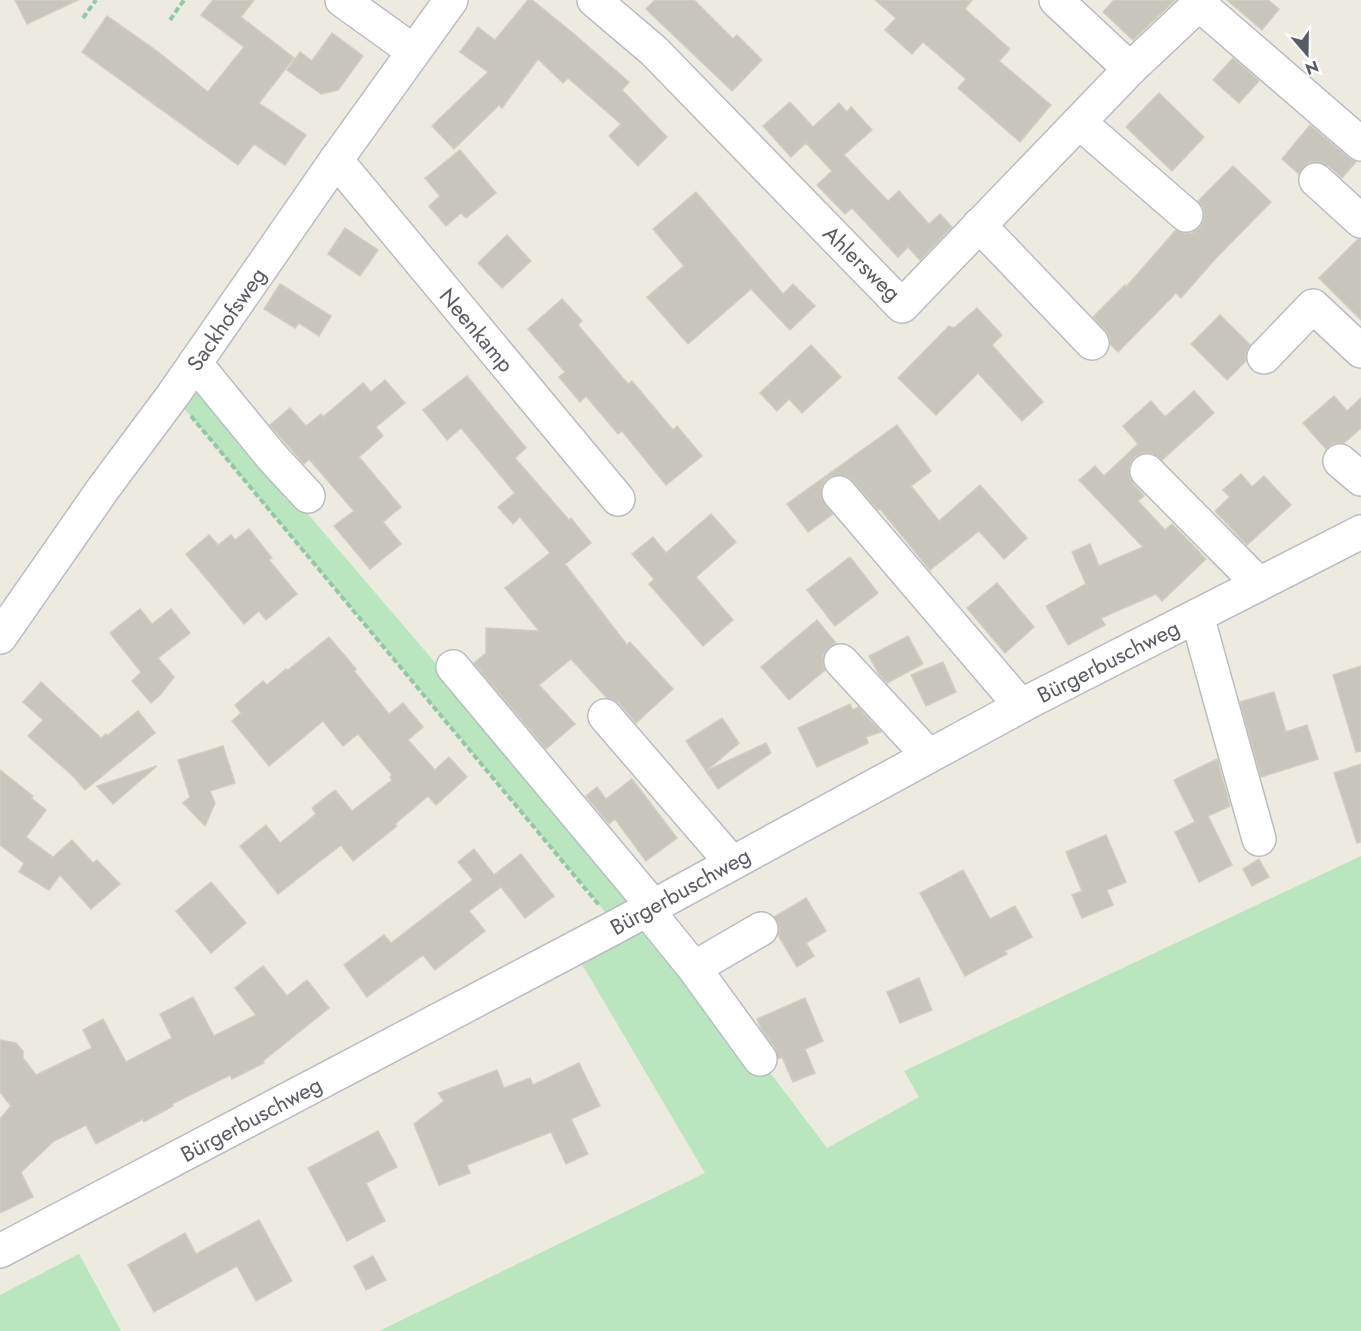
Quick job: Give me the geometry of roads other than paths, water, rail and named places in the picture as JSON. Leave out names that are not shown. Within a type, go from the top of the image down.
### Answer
[{"type":"street","points":[[342,0],[413,51]]},
{"type":"street","name":"Sackhofsweg","points":[[0,637],[103,489],[174,395],[336,160],[451,0]]},
{"type":"street","name":"Ahlersweg","points":[[594,0],[654,51],[902,306],[1130,69],[1199,4],[1361,144]]},
{"type":"street","points":[[1056,0],[1130,69]]},
{"type":"street","points":[[1079,122],[1186,215]]},
{"type":"street","name":"Neenkamp","points":[[336,160],[618,499]]},
{"type":"street","points":[[1317,180],[1361,220]]},
{"type":"street","points":[[980,225],[1092,343]]},
{"type":"street","points":[[1264,357],[1313,306],[1361,351]]},
{"type":"street","points":[[195,363],[272,457],[308,496]]},
{"type":"street","points":[[1147,471],[1259,584]]},
{"type":"street","points":[[839,493],[1027,703]]},
{"type":"street","points":[[877,511],[905,550],[1027,703]]},
{"type":"street","name":"Bürgerbuschweg","points":[[0,1251],[617,926],[1027,703],[1361,532]]},
{"type":"street","points":[[1197,615],[1259,840]]},
{"type":"street","points":[[841,661],[929,756]]},
{"type":"street","points":[[453,667],[650,908],[760,1059]]},
{"type":"street","points":[[605,716],[732,863]]},
{"type":"street","points":[[694,968],[761,929]]}]
